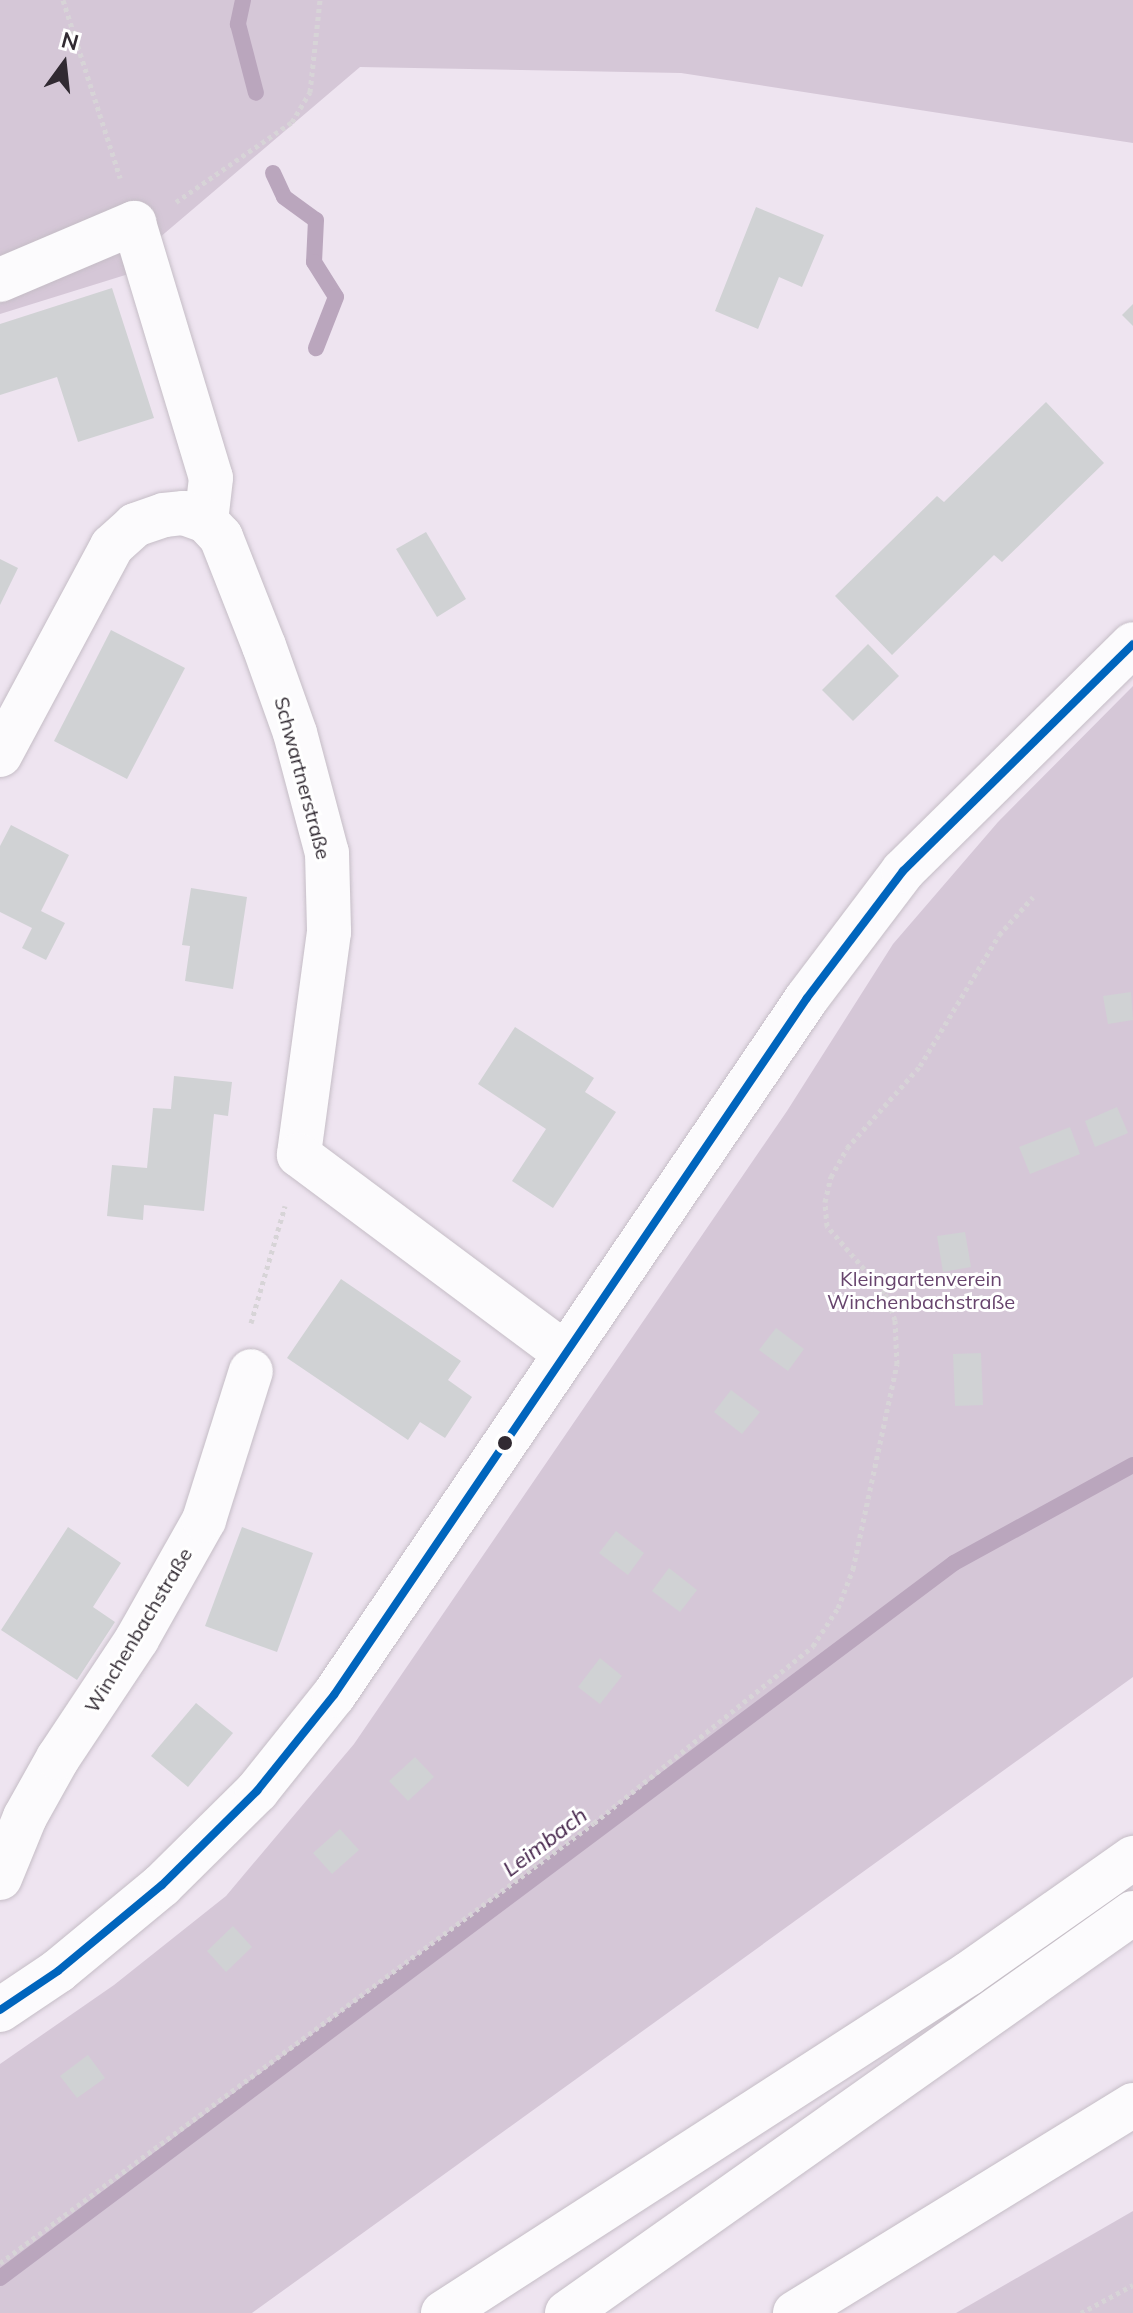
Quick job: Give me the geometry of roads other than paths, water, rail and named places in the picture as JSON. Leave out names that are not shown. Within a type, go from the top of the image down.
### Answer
[{"type":"main road","points":[[0,280],[134,223],[211,478],[206,521],[184,513],[164,515],[135,525],[112,546],[0,755]]},
{"type":"main road","name":"Schwartnerstraße","points":[[206,521],[221,537],[264,646],[295,733],[327,853],[329,932],[299,1155],[565,1353]]},
{"type":"main road","points":[[0,2010],[58,1971],[162,1885],[257,1791],[334,1695],[807,998],[903,871],[1133,644]]},
{"type":"main road","name":"Winchenbachstraße","points":[[0,1878],[25,1817],[58,1758],[137,1639],[204,1520],[251,1371]]},
{"type":"main road","points":[[443,2313],[968,1974],[1133,1858]]},
{"type":"main road","points":[[567,2313],[1133,1913]]},
{"type":"main road","points":[[795,2313],[1133,2105]]},
{"type":"waterway","points":[[243,0],[238,24],[256,93]]},
{"type":"waterway","points":[[273,173],[284,197],[316,220],[314,262],[336,297],[316,348]]},
{"type":"waterway","name":"Leimbach","points":[[0,2278],[954,1563],[1133,1465]]},
{"type":"park label","name":"Kleingartenverein Winchenbachstraße","points":[[921,1290]]}]
